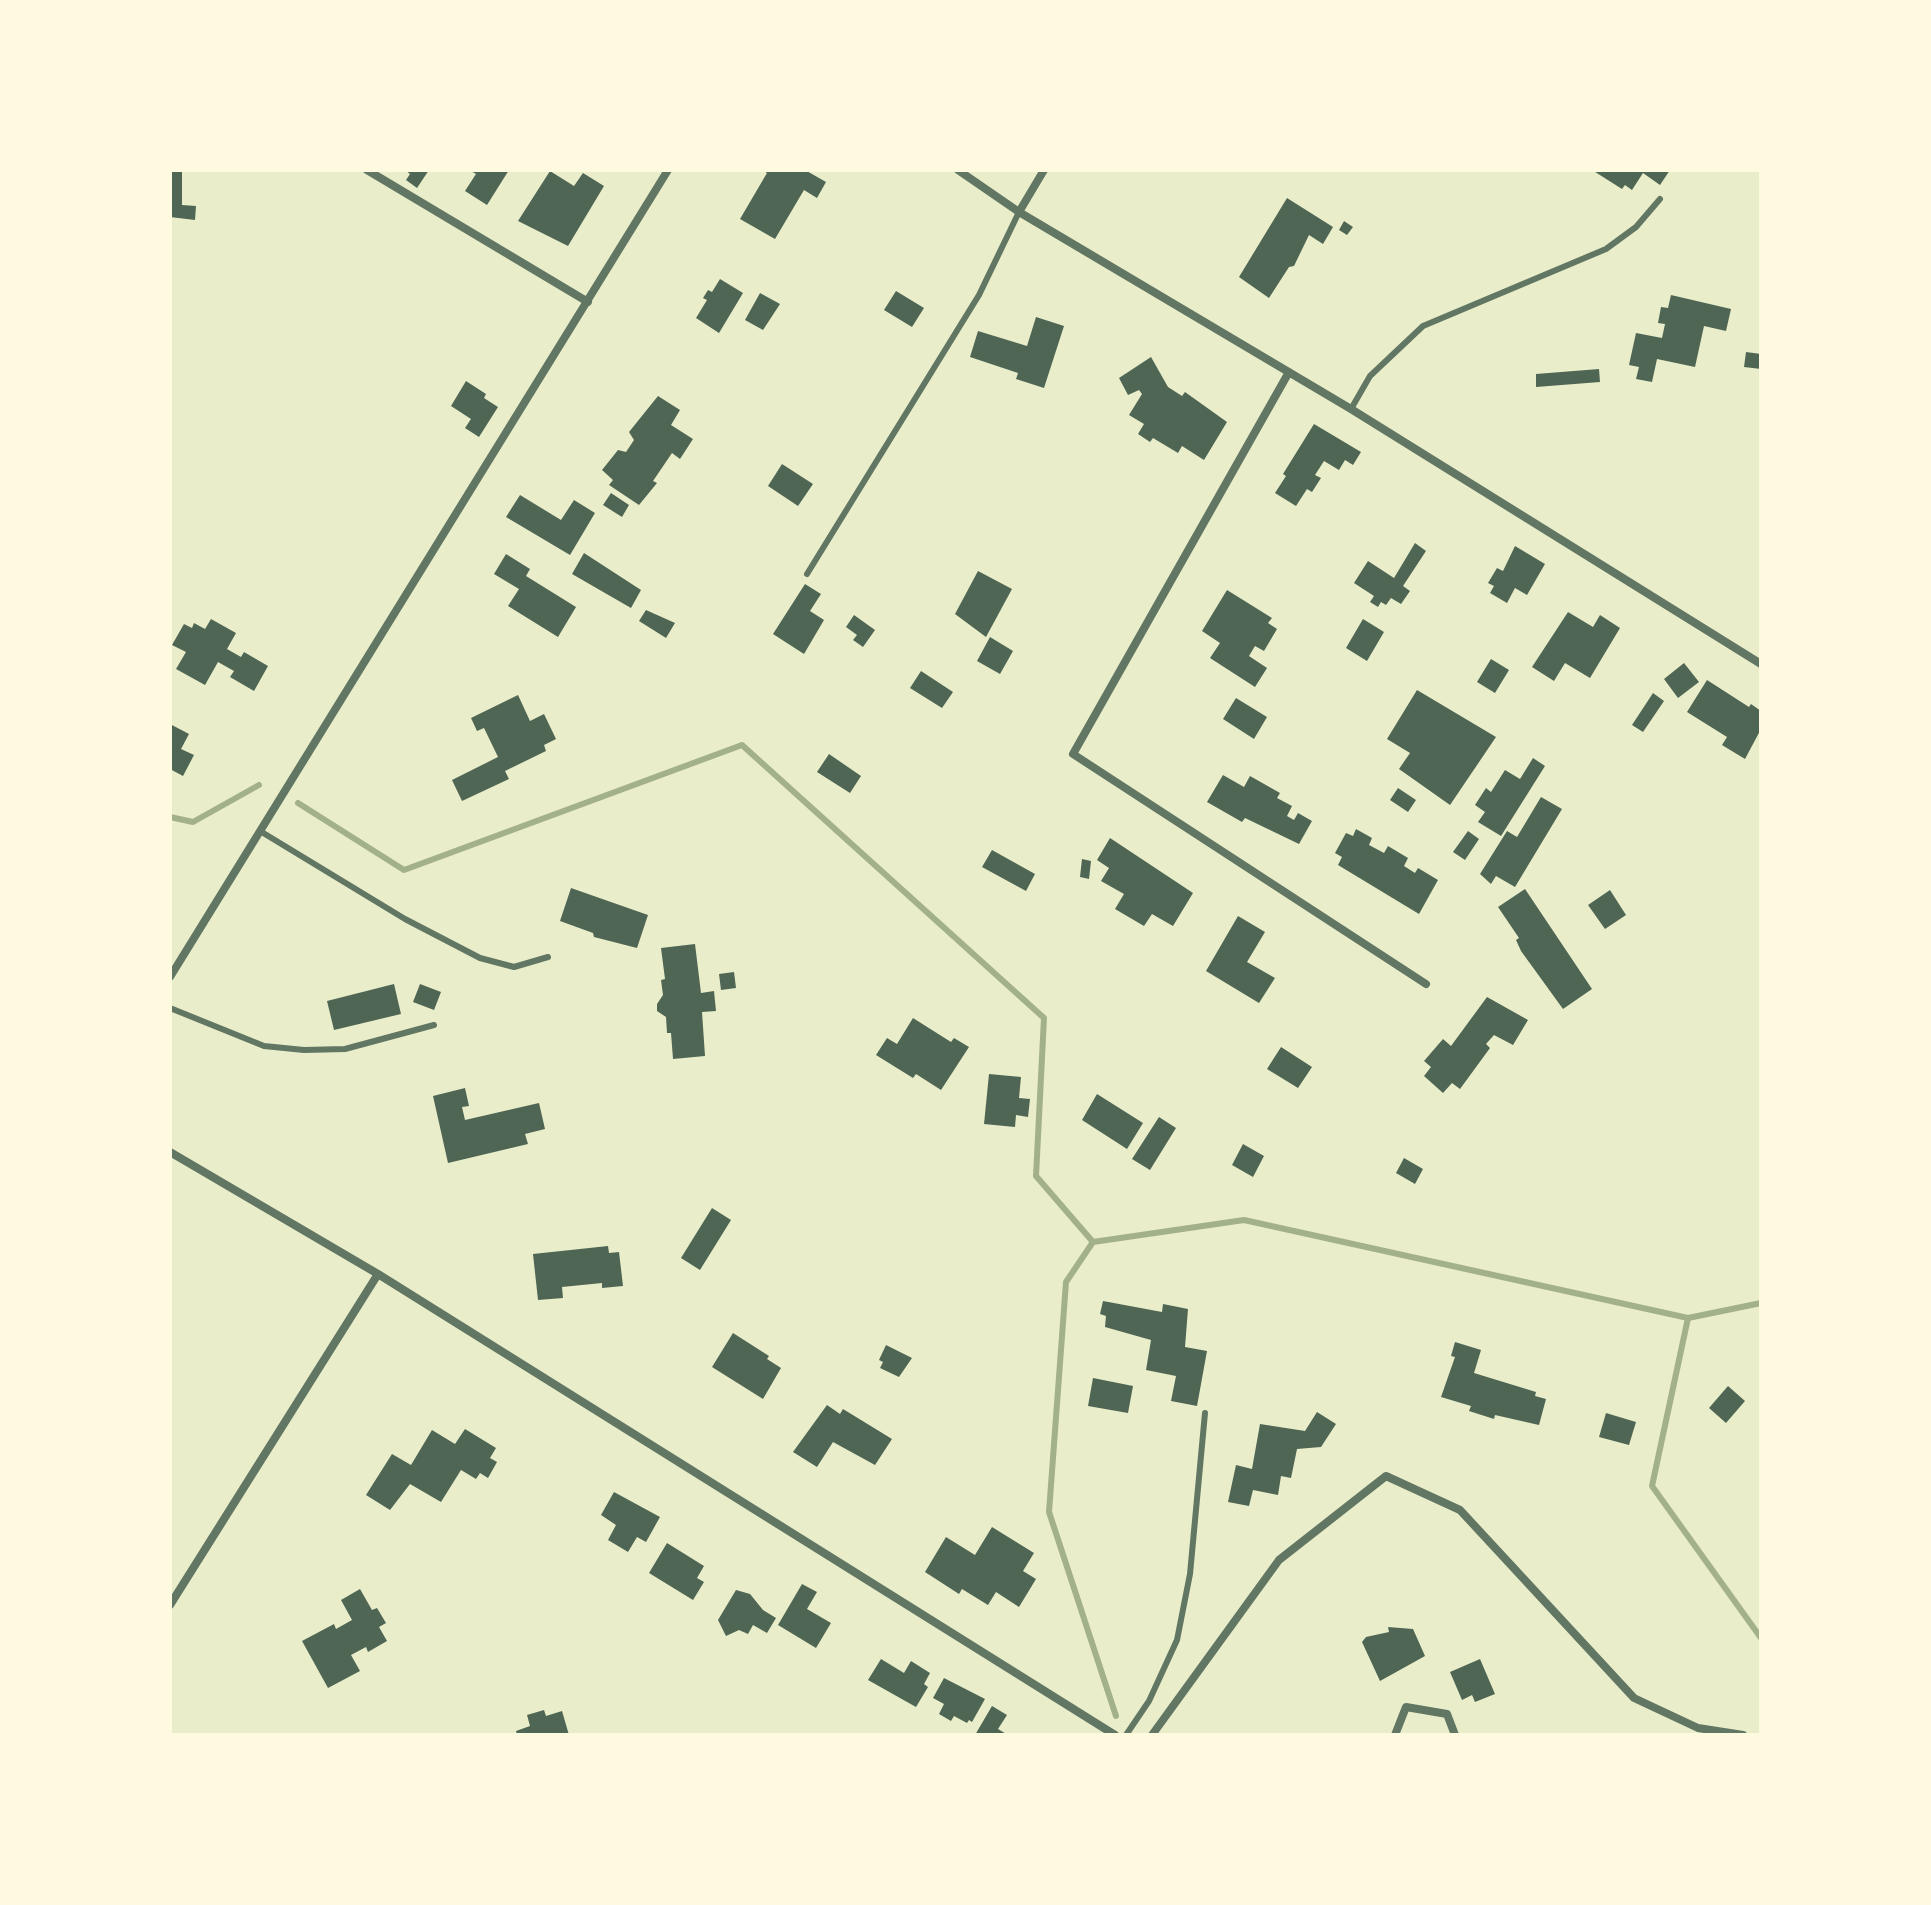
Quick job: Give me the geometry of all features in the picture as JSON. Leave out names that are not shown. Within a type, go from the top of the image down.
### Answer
[{"type":"street","points":[[367,170],[588,302]]},
{"type":"street","points":[[170,977],[668,170]]},
{"type":"street","points":[[958,170],[1019,212],[1351,409],[1761,664]]},
{"type":"street","points":[[1019,212],[1044,170]]},
{"type":"street","points":[[1289,372],[1073,754],[1426,984]]},
{"type":"street","points":[[170,1152],[378,1274],[1115,1735]]},
{"type":"street","points":[[170,1605],[378,1274]]},
{"type":"street","points":[[1152,1735],[1279,1560],[1386,1476],[1460,1510],[1634,1698],[1698,1728],[1743,1735]]},
{"type":"street","points":[[1395,1735],[1406,1707],[1447,1714],[1455,1735]]},
{"type":"lane","points":[[1351,409],[1370,376],[1423,326],[1606,249],[1636,227],[1660,199]]},
{"type":"lane","points":[[807,574],[979,295],[1019,212]]},
{"type":"lane","points":[[260,831],[405,919],[480,958],[514,967],[548,957]]},
{"type":"lane","points":[[170,1008],[264,1046],[304,1050],[345,1049],[434,1025]]},
{"type":"lane","points":[[1126,1735],[1149,1701],[1177,1640],[1190,1574],[1205,1413]]},
{"type":"building","points":[[170,170],[182,170],[182,205],[196,206],[195,220],[170,217]]},
{"type":"building","points":[[405,170],[429,170],[417,188],[406,180],[410,174]]},
{"type":"building","points":[[469,170],[509,170],[487,205],[465,191],[476,174]]},
{"type":"building","points":[[762,170],[805,170],[826,182],[817,198],[804,190],[775,239],[740,219],[767,173]]},
{"type":"building","points":[[1592,170],[1670,170],[1660,185],[1643,173],[1632,190],[1625,185],[1622,189]]},
{"type":"building","points":[[550,171],[574,186],[583,173],[604,186],[568,246],[518,221]]},
{"type":"building","points":[[1287,198],[1333,227],[1323,244],[1309,235],[1294,266],[1289,267],[1269,298],[1239,277]]},
{"type":"building","points":[[1344,221],[1353,227],[1347,235],[1339,230]]},
{"type":"building","points":[[720,279],[743,293],[719,333],[696,318],[707,300],[703,298],[708,290],[712,292]]},
{"type":"building","points":[[896,291],[924,308],[912,327],[884,310]]},
{"type":"building","points":[[760,293],[780,304],[763,330],[745,320]]},
{"type":"building","points":[[1671,295],[1731,309],[1726,331],[1704,326],[1695,367],[1657,359],[1652,382],[1636,379],[1639,367],[1629,365],[1636,333],[1662,338],[1665,324],[1658,323],[1661,307],[1668,308]]},
{"type":"building","points":[[1036,317],[1064,326],[1044,388],[1016,379],[1018,373],[970,357],[978,331],[1027,346]]},
{"type":"building","points":[[1746,352],[1761,354],[1761,369],[1744,367]]},
{"type":"building","points":[[1151,357],[1168,387],[1182,396],[1185,392],[1227,422],[1204,460],[1182,446],[1178,453],[1153,438],[1150,442],[1138,434],[1144,424],[1129,415],[1142,394],[1139,390],[1128,395],[1119,378]]},
{"type":"building","points":[[1599,369],[1600,382],[1536,387],[1536,374]]},
{"type":"building","points":[[466,381],[486,394],[484,398],[498,407],[479,437],[465,428],[471,419],[451,406]]},
{"type":"building","points":[[658,396],[680,410],[671,425],[693,439],[680,459],[672,453],[653,481],[657,483],[639,505],[609,485],[613,480],[602,470],[618,450],[626,452],[634,440],[629,432]]},
{"type":"building","points":[[1314,424],[1361,452],[1353,465],[1345,460],[1339,470],[1324,461],[1315,475],[1321,478],[1312,492],[1307,489],[1296,506],[1275,493]]},
{"type":"building","points":[[782,464],[813,484],[798,506],[768,486]]},
{"type":"building","points":[[611,493],[629,505],[622,517],[603,505]]},
{"type":"building","points":[[520,495],[561,520],[574,500],[595,513],[570,555],[506,517]]},
{"type":"building","points":[[1415,543],[1426,551],[1403,586],[1410,591],[1401,604],[1391,598],[1386,605],[1381,602],[1378,607],[1370,602],[1374,596],[1354,583],[1368,561],[1394,578]]},
{"type":"building","points":[[1515,546],[1545,564],[1527,595],[1515,588],[1507,603],[1490,593],[1494,586],[1488,583],[1497,568],[1503,571]]},
{"type":"building","points":[[584,553],[641,590],[631,608],[572,574]]},
{"type":"building","points":[[506,554],[530,569],[526,576],[576,607],[558,637],[508,606],[519,589],[494,574]]},
{"type":"building","points":[[978,571],[1012,589],[986,637],[955,614]]},
{"type":"building","points":[[805,584],[821,594],[810,611],[824,620],[804,654],[773,634]]},
{"type":"building","points":[[1227,590],[1272,618],[1268,623],[1277,629],[1264,651],[1255,646],[1249,656],[1267,668],[1255,687],[1210,658],[1220,643],[1202,631]]},
{"type":"building","points":[[646,610],[675,623],[666,638],[639,621]]},
{"type":"building","points":[[1568,612],[1593,627],[1600,615],[1620,628],[1590,678],[1565,663],[1554,681],[1532,667]]},
{"type":"building","points":[[854,615],[875,630],[863,647],[853,640],[857,635],[846,627]]},
{"type":"building","points":[[211,619],[236,633],[227,649],[241,657],[244,652],[268,666],[254,691],[230,677],[234,671],[218,662],[205,685],[176,669],[186,652],[172,645],[184,624],[192,628],[194,623],[205,629]]},
{"type":"building","points":[[1363,619],[1384,632],[1367,661],[1346,648]]},
{"type":"building","points":[[990,637],[1013,651],[1000,674],[977,661]]},
{"type":"building","points":[[1491,659],[1509,670],[1495,693],[1477,682]]},
{"type":"building","points":[[1684,663],[1699,682],[1678,698],[1664,679]]},
{"type":"building","points":[[921,671],[953,692],[942,708],[910,688]]},
{"type":"building","points":[[1707,680],[1749,707],[1751,704],[1761,711],[1761,729],[1745,759],[1722,745],[1727,737],[1687,712]]},
{"type":"building","points":[[1417,690],[1496,737],[1450,805],[1399,769],[1410,753],[1387,739]]},
{"type":"building","points":[[1653,693],[1664,701],[1643,732],[1632,725]]},
{"type":"building","points":[[518,695],[530,721],[544,714],[556,739],[544,745],[546,751],[505,771],[509,779],[462,801],[452,780],[498,757],[484,728],[477,731],[471,718]]},
{"type":"building","points":[[1236,698],[1267,717],[1254,739],[1223,719]]},
{"type":"building","points":[[170,724],[189,734],[181,749],[194,755],[183,776],[170,769]]},
{"type":"building","points":[[829,754],[861,776],[850,793],[817,772]]},
{"type":"building","points":[[1533,758],[1545,766],[1501,836],[1478,822],[1485,812],[1475,805],[1486,788],[1491,792],[1505,770],[1520,779]]},
{"type":"building","points":[[1223,775],[1244,787],[1250,776],[1280,793],[1277,798],[1292,806],[1287,816],[1294,820],[1298,813],[1312,821],[1299,844],[1245,818],[1242,822],[1207,802]]},
{"type":"building","points":[[1398,788],[1416,800],[1408,812],[1390,800]]},
{"type":"building","points":[[1541,797],[1562,809],[1515,887],[1496,876],[1491,884],[1480,874],[1507,831],[1517,837]]},
{"type":"building","points":[[1356,829],[1372,838],[1369,845],[1384,853],[1388,846],[1408,858],[1404,866],[1415,873],[1418,868],[1438,880],[1419,914],[1338,865],[1342,857],[1335,853],[1346,833],[1353,836]]},
{"type":"building","points":[[1468,831],[1479,839],[1465,860],[1453,852]]},
{"type":"building","points":[[1110,838],[1193,893],[1173,926],[1152,914],[1144,926],[1115,909],[1124,894],[1101,881],[1109,868],[1097,860]]},
{"type":"building","points":[[992,850],[1035,874],[1026,891],[982,867]]},
{"type":"building","points":[[1082,859],[1091,861],[1089,879],[1080,877]]},
{"type":"building","points":[[571,888],[648,915],[637,948],[594,937],[593,933],[560,921]]},
{"type":"building","points":[[1525,889],[1592,989],[1563,1009],[1521,951],[1516,940],[1519,938],[1498,907]]},
{"type":"building","points":[[1610,890],[1626,915],[1605,929],[1588,905]]},
{"type":"building","points":[[1238,916],[1265,932],[1247,962],[1275,978],[1259,1003],[1206,971]]},
{"type":"building","points":[[695,944],[701,993],[714,991],[716,1011],[702,1012],[705,1056],[673,1059],[666,1017],[657,1011],[657,1004],[663,995],[661,980],[665,979],[661,948]]},
{"type":"building","points":[[734,972],[736,988],[721,990],[719,974]]},
{"type":"building","points":[[394,984],[401,1014],[334,1030],[327,1001]]},
{"type":"building","points":[[420,984],[441,992],[434,1010],[413,1002]]},
{"type":"building","points":[[1487,997],[1528,1020],[1513,1045],[1494,1035],[1486,1044],[1490,1048],[1460,1089],[1452,1083],[1443,1093],[1424,1076],[1431,1067],[1424,1061],[1443,1039],[1451,1046]]},
{"type":"building","points":[[913,1018],[951,1042],[954,1038],[969,1047],[941,1090],[916,1074],[913,1078],[876,1055],[887,1038],[897,1044]]},
{"type":"building","points":[[1281,1047],[1312,1067],[1298,1088],[1267,1069]]},
{"type":"building","points":[[989,1074],[1021,1077],[1019,1098],[1030,1099],[1028,1117],[1016,1115],[1015,1127],[984,1124]]},
{"type":"building","points":[[465,1088],[469,1106],[462,1107],[465,1120],[539,1103],[545,1129],[525,1134],[528,1144],[448,1163],[433,1096]]},
{"type":"building","points":[[1097,1094],[1143,1123],[1127,1149],[1082,1120]]},
{"type":"building","points":[[1159,1117],[1176,1128],[1150,1170],[1132,1159]]},
{"type":"building","points":[[1243,1144],[1264,1156],[1253,1177],[1232,1165]]},
{"type":"building","points":[[1404,1158],[1423,1169],[1415,1184],[1396,1173]]},
{"type":"building","points":[[712,1208],[731,1220],[700,1270],[681,1258]]},
{"type":"building","points":[[608,1246],[609,1253],[619,1252],[623,1286],[602,1288],[602,1283],[562,1287],[563,1298],[538,1300],[533,1254]]},
{"type":"building","points":[[1103,1301],[1162,1312],[1163,1304],[1188,1309],[1185,1347],[1207,1351],[1197,1406],[1171,1401],[1176,1376],[1146,1370],[1151,1340],[1105,1327],[1106,1316],[1100,1314]]},
{"type":"building","points":[[733,1333],[769,1356],[767,1359],[781,1368],[763,1399],[712,1367]]},
{"type":"building","points":[[1455,1342],[1481,1350],[1474,1373],[1536,1392],[1535,1396],[1546,1399],[1539,1425],[1495,1415],[1494,1419],[1469,1411],[1471,1406],[1441,1397],[1455,1357],[1451,1356]]},
{"type":"building","points":[[886,1345],[912,1358],[899,1377],[880,1368],[883,1362],[879,1360]]},
{"type":"building","points":[[1093,1378],[1133,1386],[1128,1413],[1088,1406]]},
{"type":"building","points":[[1728,1386],[1745,1401],[1726,1423],[1709,1408]]},
{"type":"building","points":[[827,1405],[840,1414],[843,1409],[892,1439],[875,1465],[833,1442],[817,1467],[793,1452]]},
{"type":"building","points":[[1317,1412],[1336,1424],[1321,1447],[1297,1449],[1291,1478],[1281,1476],[1278,1495],[1253,1490],[1249,1506],[1228,1502],[1236,1465],[1252,1469],[1260,1424],[1305,1431]]},
{"type":"building","points":[[1606,1413],[1636,1422],[1629,1445],[1599,1437]]},
{"type":"building","points":[[465,1429],[496,1448],[490,1458],[497,1462],[488,1478],[480,1473],[476,1479],[461,1470],[441,1502],[410,1484],[390,1510],[366,1495],[392,1454],[411,1465],[432,1430],[455,1444]]},
{"type":"building","points":[[614,1492],[660,1517],[646,1542],[637,1537],[628,1552],[608,1540],[616,1525],[601,1515]]},
{"type":"building","points":[[992,1527],[1034,1553],[1023,1571],[1036,1579],[1019,1607],[996,1592],[988,1605],[962,1589],[959,1594],[925,1572],[946,1537],[975,1555]]},
{"type":"building","points":[[667,1543],[704,1566],[697,1578],[704,1582],[693,1600],[649,1573]]},
{"type":"building","points":[[802,1584],[817,1592],[807,1609],[831,1623],[816,1648],[778,1625]]},
{"type":"building","points":[[360,1589],[372,1610],[377,1608],[386,1623],[379,1627],[387,1641],[368,1652],[366,1647],[351,1655],[360,1671],[328,1688],[302,1641],[334,1624],[336,1629],[352,1620],[341,1600]]},
{"type":"building","points":[[736,1590],[750,1594],[763,1610],[776,1618],[767,1633],[753,1625],[748,1634],[739,1630],[726,1636],[718,1620]]},
{"type":"building","points":[[1388,1627],[1413,1629],[1425,1656],[1380,1681],[1362,1642],[1366,1637],[1389,1632]]},
{"type":"building","points":[[881,1659],[904,1673],[911,1661],[930,1673],[924,1684],[928,1687],[916,1707],[868,1680]]},
{"type":"building","points":[[1480,1659],[1495,1694],[1475,1702],[1472,1695],[1462,1700],[1450,1672]]},
{"type":"building","points":[[944,1678],[985,1699],[972,1722],[969,1720],[967,1723],[954,1716],[951,1721],[939,1714],[944,1704],[933,1698]]},
{"type":"building","points":[[992,1706],[1007,1715],[998,1729],[1008,1735],[975,1735]]},
{"type":"building","points":[[544,1710],[546,1716],[562,1711],[569,1735],[517,1735],[516,1731],[530,1726],[527,1715]]},
{"type":"waterway","points":[[298,803],[404,870],[742,745],[1044,1018],[1036,1176],[1093,1242],[1244,1220],[1688,1318],[1761,1303]]},
{"type":"waterway","points":[[170,817],[193,822],[259,785]]},
{"type":"waterway","points":[[1093,1242],[1066,1282],[1049,1512],[1116,1716]]},
{"type":"waterway","points":[[1688,1318],[1652,1486],[1761,1638]]}]
